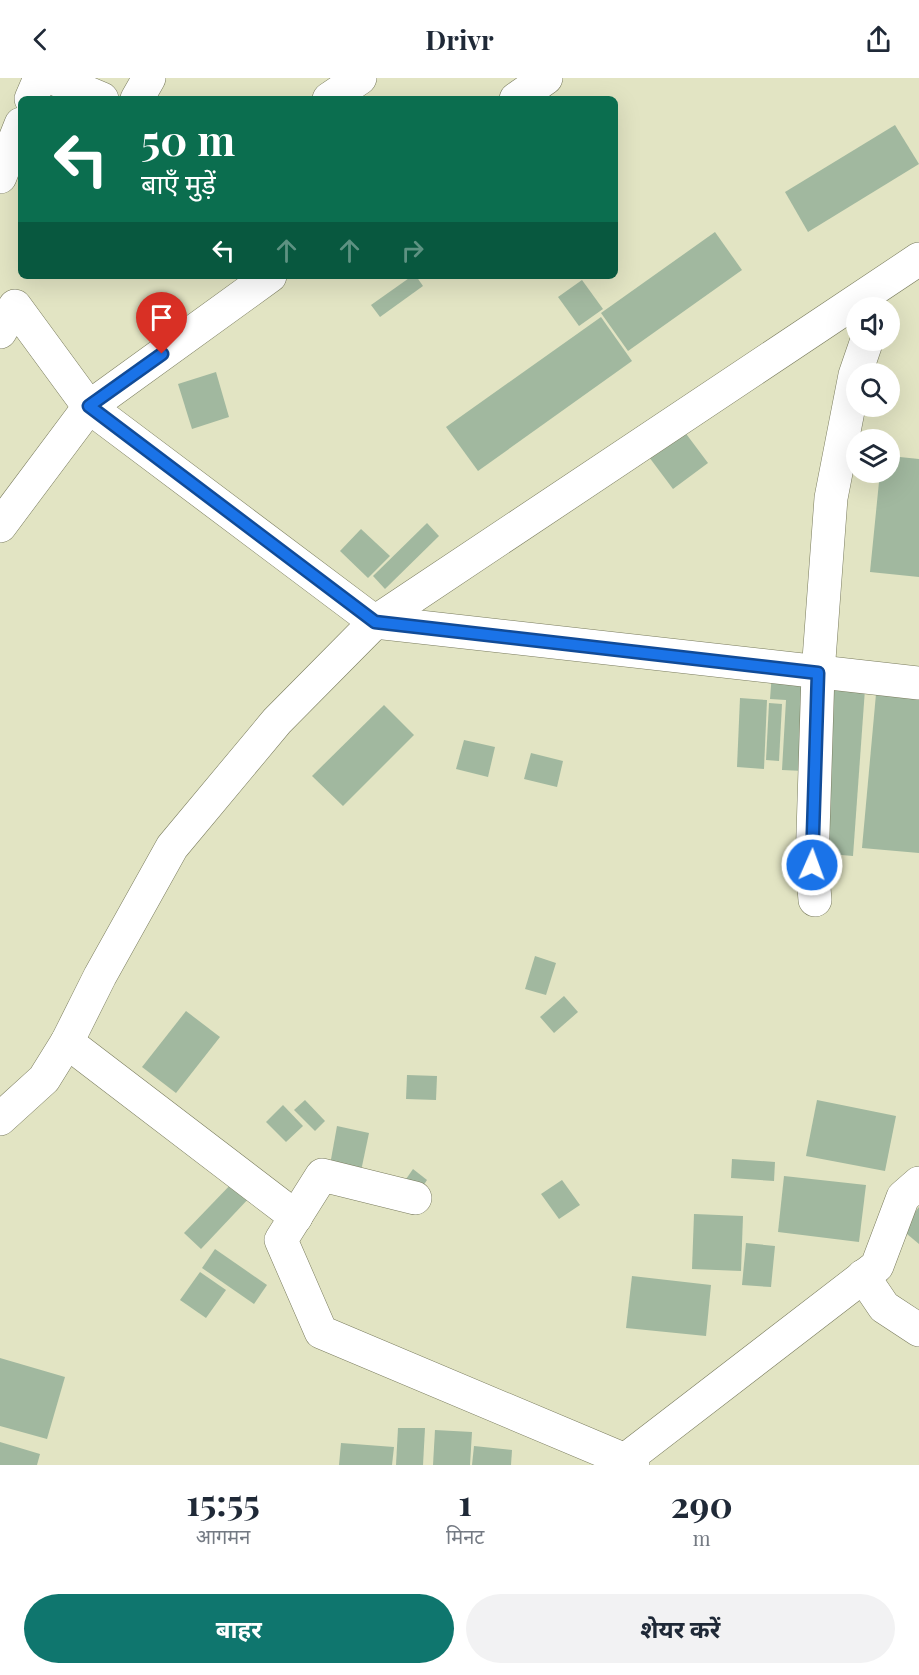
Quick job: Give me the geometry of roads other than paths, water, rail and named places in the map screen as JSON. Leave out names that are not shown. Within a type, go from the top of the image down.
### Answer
[{"type":"street","points":[[32,96],[40,78]]},
{"type":"street","points":[[53,78],[95,96]]},
{"type":"street","points":[[139,96],[149,78]]},
{"type":"street","points":[[333,96],[360,78]]},
{"type":"street","points":[[520,96],[546,78]]},
{"type":"street","points":[[0,177],[18,132]]},
{"type":"street","points":[[0,1119],[44,1079],[67,1042],[100,976],[172,847],[277,721],[375,622],[896,287],[919,260]]},
{"type":"street","points":[[0,526],[89,406],[266,279]]},
{"type":"street","points":[[5,312],[89,406],[375,622],[919,683]]},
{"type":"street","points":[[815,900],[812,865],[818,673],[831,498],[855,375],[863,351]]},
{"type":"street","points":[[67,1042],[296,1216]]},
{"type":"street","points":[[415,1198],[322,1175],[280,1240],[321,1332],[629,1462],[877,1266],[903,1197],[919,1183]]},
{"type":"street","points":[[863,1276],[884,1307],[919,1330]]}]
